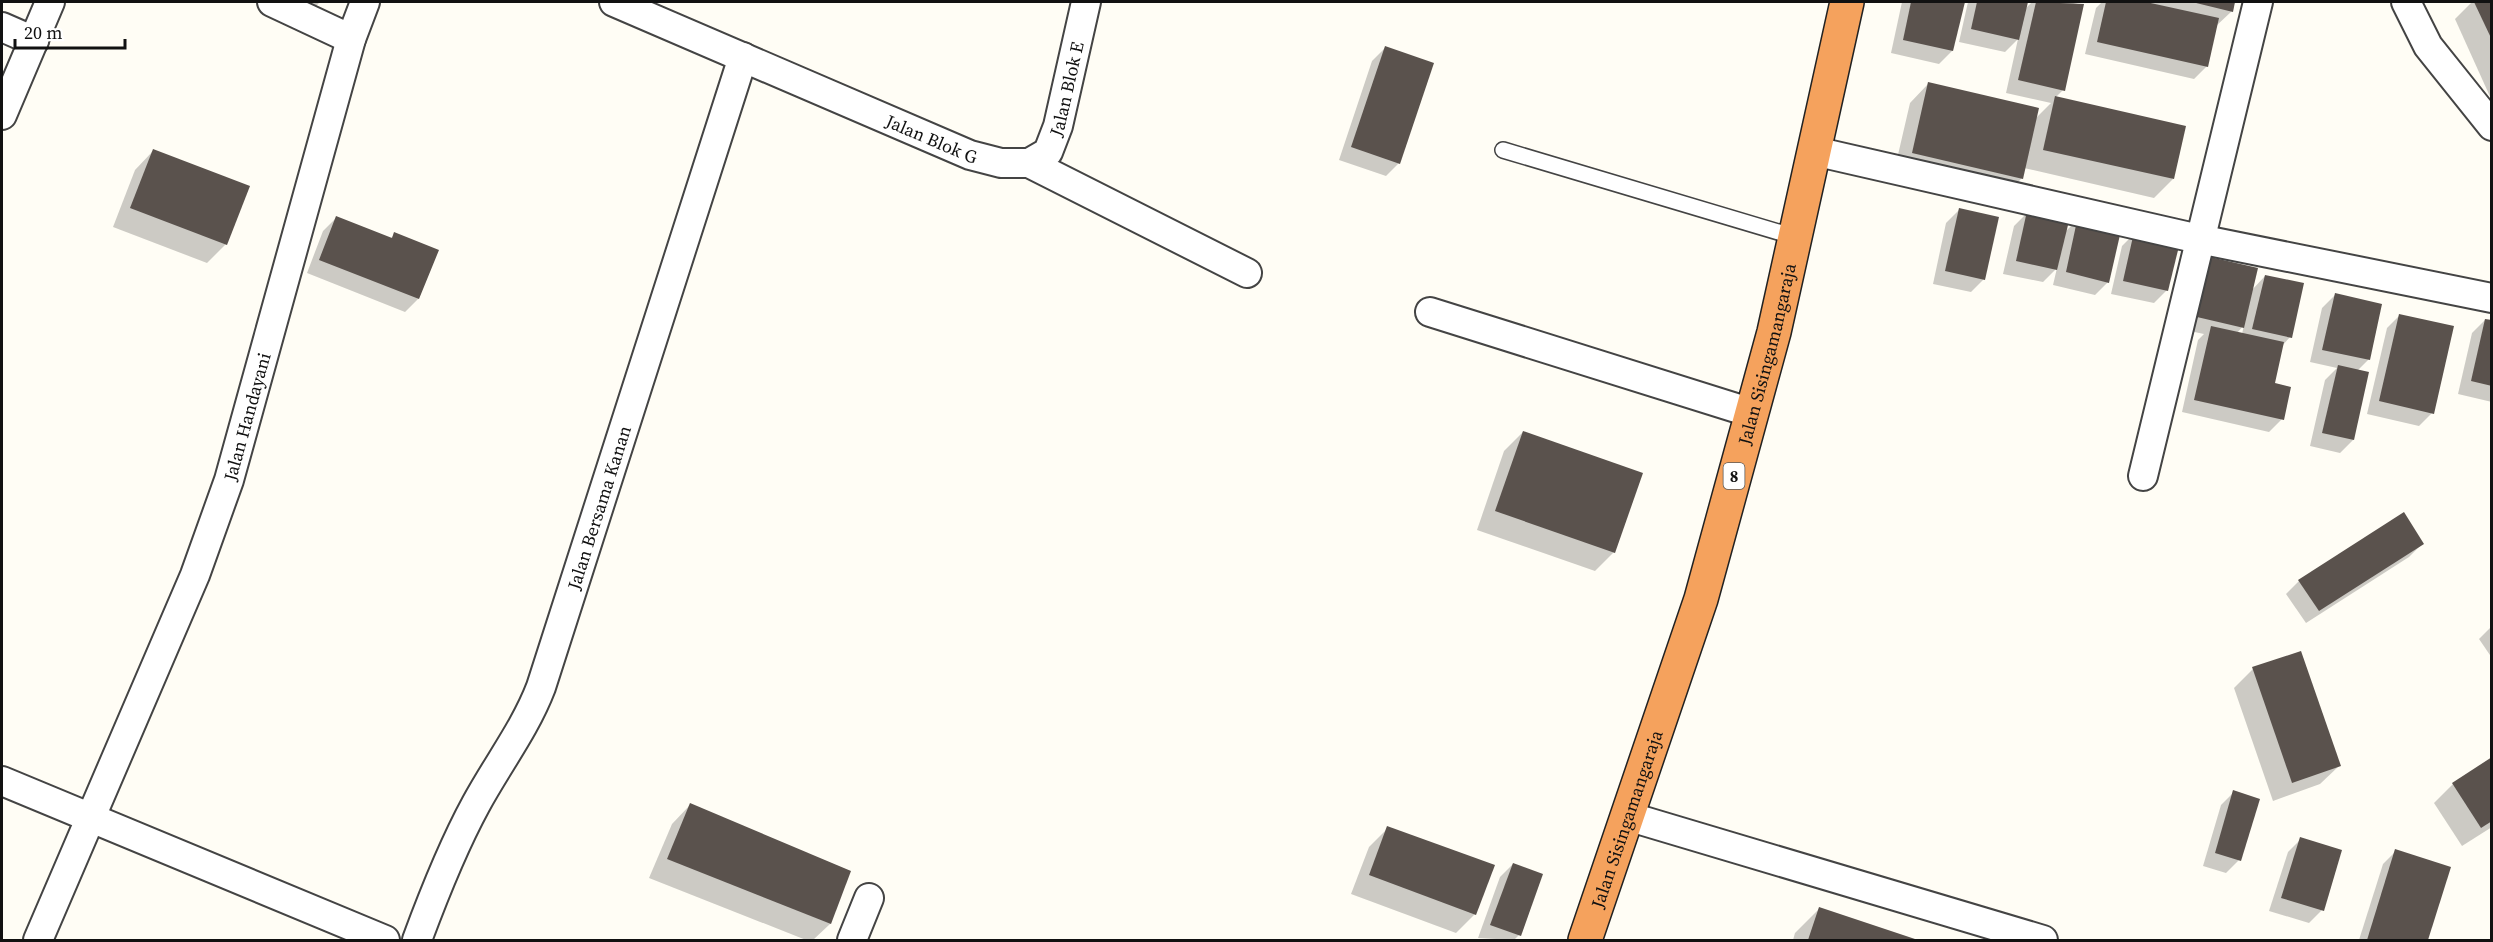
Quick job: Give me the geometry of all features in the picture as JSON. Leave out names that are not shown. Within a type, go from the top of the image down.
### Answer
[{"type":"highway","name":"Jalan Sisingamangaraja","points":[[1585,940],[1701,599],[1774,332],[1846,2]]},
{"type":"street","points":[[2,115],[51,2]]},
{"type":"street","points":[[272,2],[351,39]]},
{"type":"street","name":"Jalan Handayani","points":[[38,940],[195,575],[230,480],[351,39],[365,2]]},
{"type":"street","name":"Jalan Blok G","points":[[615,2],[970,155],[1001,163],[1029,162],[1247,273]]},
{"type":"street","name":"Jalan Blok E","points":[[1029,162],[1048,152],[1058,126],[1086,2]]},
{"type":"street","points":[[2143,476],[2258,2]]},
{"type":"street","points":[[2406,2],[2428,45],[2492,126]]},
{"type":"street","points":[[2,27],[34,41]]},
{"type":"street","name":"Jalan Bersama Kanan","points":[[417,940],[447,862],[476,803],[533,708],[541,687],[743,57]]},
{"type":"street","points":[[1814,151],[2199,239],[2492,298]]},
{"type":"street","points":[[1430,312],[1752,413]]},
{"type":"street","points":[[2,781],[385,940]]},
{"type":"street","points":[[1627,816],[2043,940]]},
{"type":"street","points":[[852,940],[869,898]]},
{"type":"lane","points":[[1503,150],[1795,237]]},
{"type":"building","points":[[1911,2],[1965,2],[1953,51],[1903,40]]},
{"type":"building","points":[[1977,2],[2028,2],[2019,40],[1971,29]]},
{"type":"building","points":[[2036,2],[2084,4],[2065,91],[2018,80]]},
{"type":"building","points":[[2106,2],[2146,2],[2219,18],[2208,67],[2097,42]]},
{"type":"building","points":[[2192,2],[2235,2],[2233,12]]},
{"type":"building","points":[[2474,2],[2492,2],[2492,40]]},
{"type":"building","points":[[1385,46],[1434,63],[1400,164],[1351,147]]},
{"type":"building","points":[[1928,82],[2039,108],[2023,179],[1912,153]]},
{"type":"building","points":[[2055,96],[2186,126],[2174,179],[2043,150]]},
{"type":"building","points":[[153,149],[250,186],[227,245],[130,208]]},
{"type":"building","points":[[1959,208],[1999,217],[1985,280],[1945,271]]},
{"type":"building","points":[[2027,211],[2069,221],[2057,270],[2016,261]]},
{"type":"building","points":[[336,216],[392,238],[394,232],[439,250],[419,299],[319,260]]},
{"type":"building","points":[[2078,216],[2122,226],[2109,283],[2066,272]]},
{"type":"building","points":[[2134,232],[2180,242],[2168,291],[2123,281]]},
{"type":"building","points":[[2210,257],[2258,268],[2244,328],[2197,317]]},
{"type":"building","points":[[2265,275],[2304,283],[2292,338],[2252,329]]},
{"type":"building","points":[[2335,293],[2382,304],[2370,360],[2322,350]]},
{"type":"building","points":[[2399,314],[2454,326],[2434,414],[2379,401]]},
{"type":"building","points":[[2485,319],[2492,320],[2492,386],[2471,381]]},
{"type":"building","points":[[2211,326],[2284,342],[2275,383],[2291,387],[2284,420],[2194,400]]},
{"type":"building","points":[[2338,365],[2369,372],[2354,440],[2322,433]]},
{"type":"building","points":[[1523,431],[1643,473],[1615,553],[1495,511]]},
{"type":"building","points":[[2404,512],[2424,544],[2319,611],[2298,580]]},
{"type":"building","points":[[2301,651],[2341,766],[2292,783],[2252,667]]},
{"type":"building","points":[[2492,757],[2492,821],[2481,828],[2452,783]]},
{"type":"building","points":[[2233,790],[2260,799],[2241,861],[2215,853]]},
{"type":"building","points":[[690,803],[851,871],[831,924],[667,859]]},
{"type":"building","points":[[1387,826],[1495,865],[1476,915],[1369,875]]},
{"type":"building","points":[[2300,837],[2342,850],[2324,911],[2281,898]]},
{"type":"building","points":[[2395,849],[2451,867],[2428,940],[2367,940]]},
{"type":"building","points":[[1513,863],[1543,874],[1521,936],[1490,925]]},
{"type":"building","points":[[1819,907],[1918,940],[1808,940]]}]
